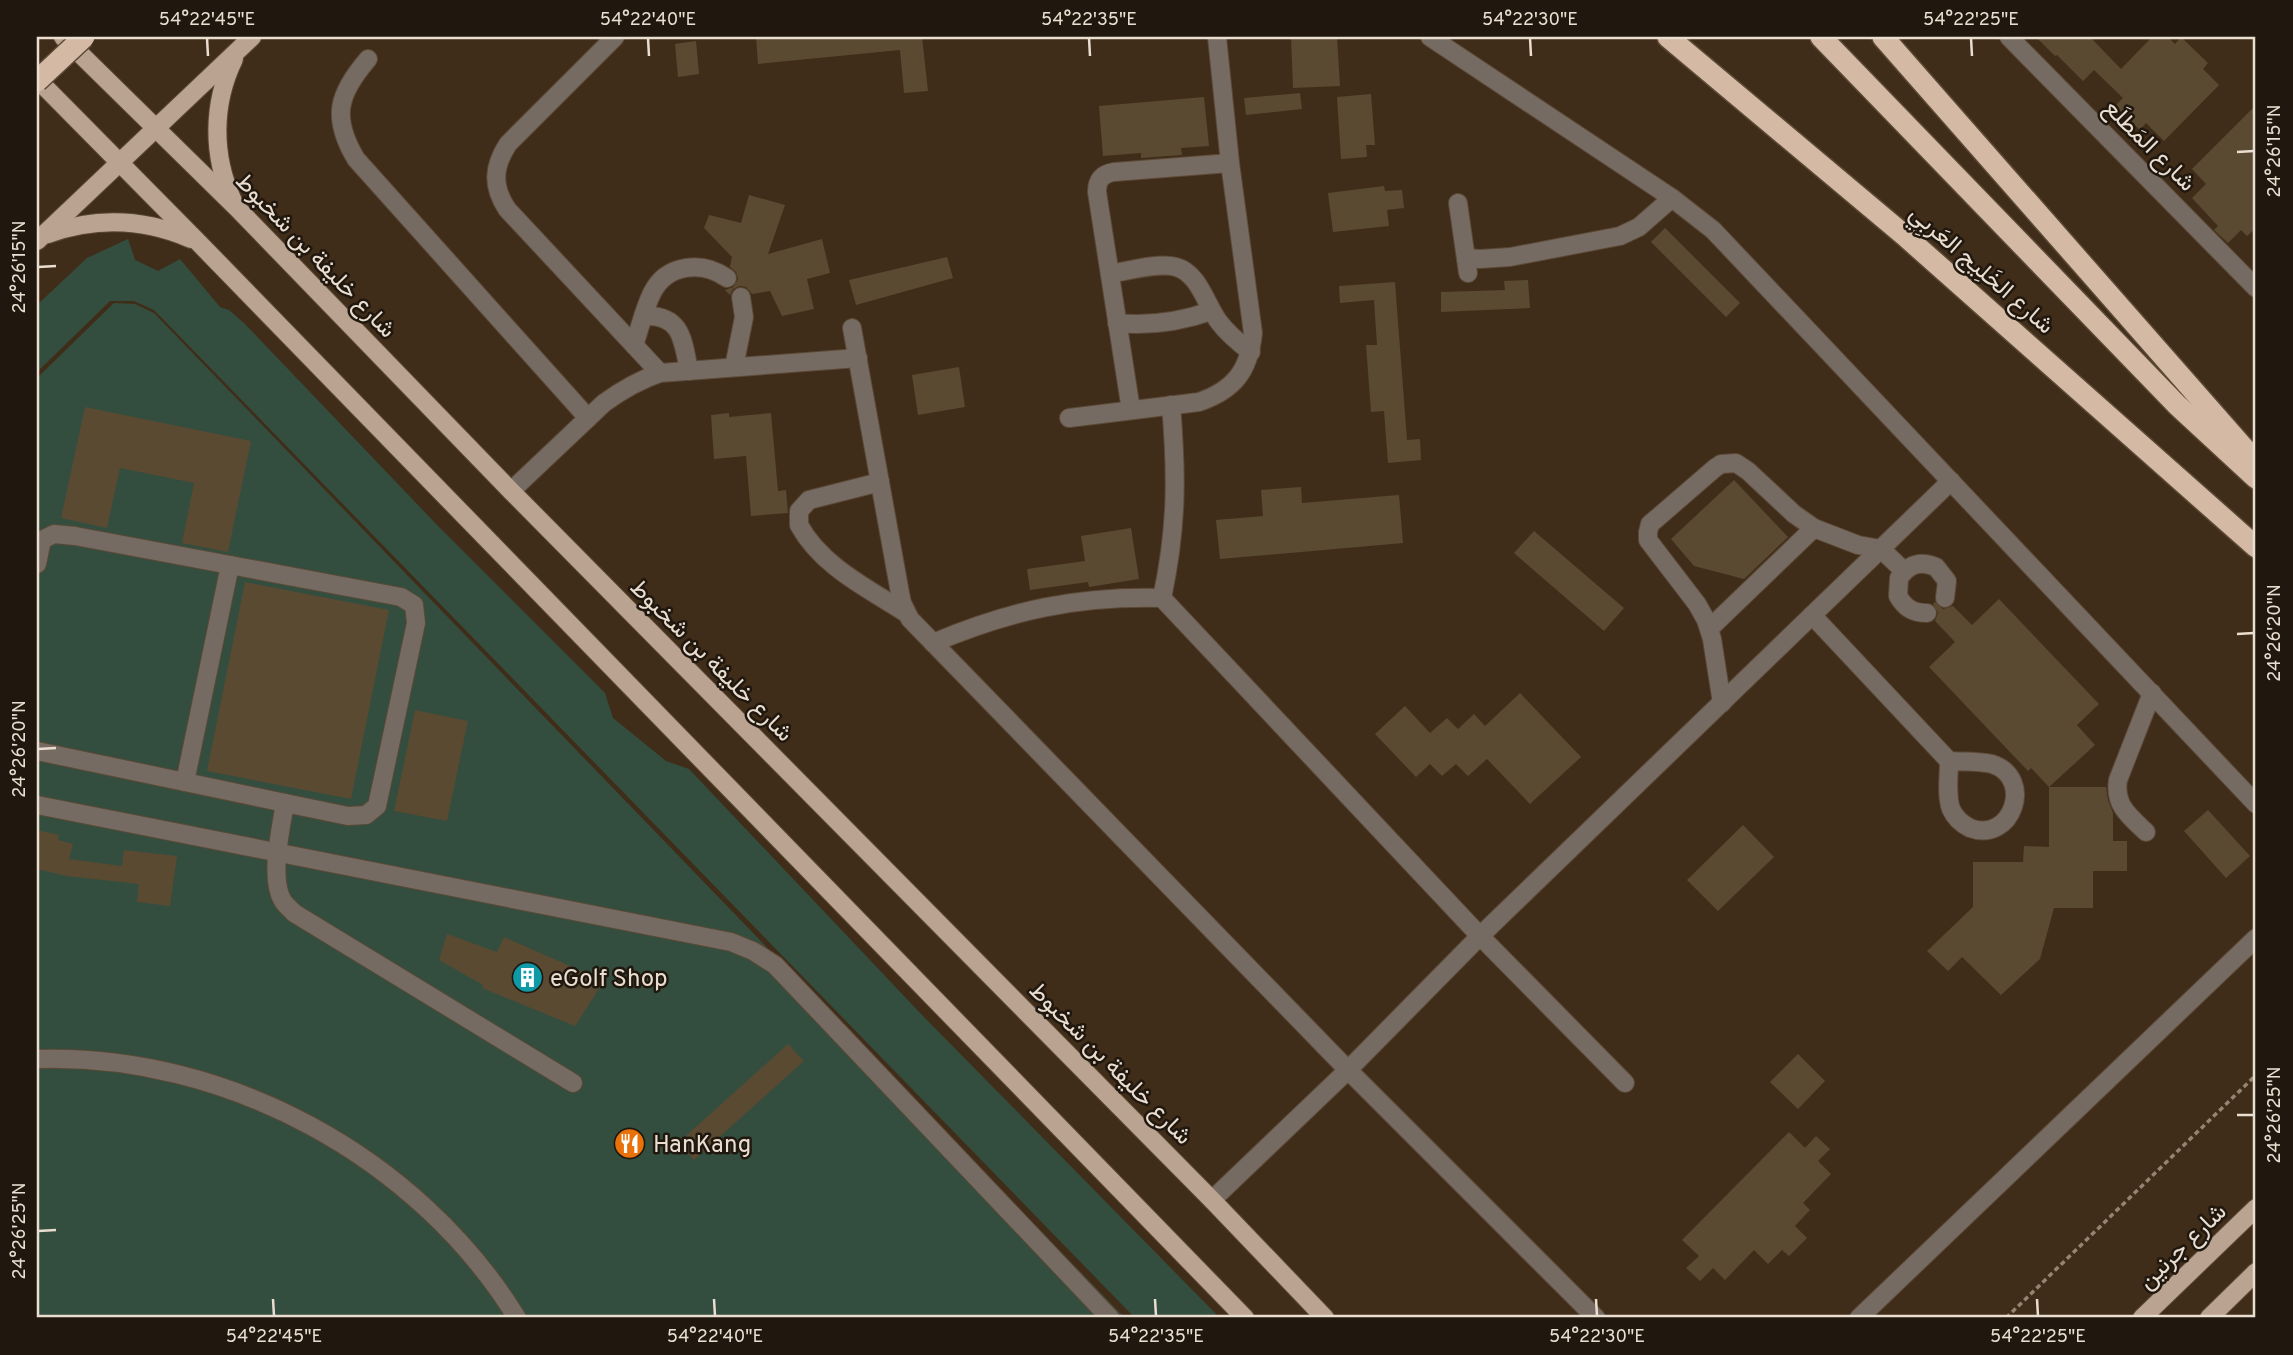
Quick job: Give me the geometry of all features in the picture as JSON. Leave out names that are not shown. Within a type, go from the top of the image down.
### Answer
[{"type":"highway","points":[[37,80],[84,37]]},
{"type":"highway","name":"شارع الخَلِيج العَربِي","points":[[1668,37],[1904,235],[2256,547]]},
{"type":"highway","points":[[1821,37],[2177,405],[2256,478]]},
{"type":"highway","points":[[1883,37],[2256,461]]},
{"type":"main road","name":"شارع خليفة بن شخبوط","points":[[64,37],[236,207],[511,491],[1212,1200],[1325,1318]]},
{"type":"main road","points":[[39,238],[245,43]]},
{"type":"main road","points":[[236,207],[224,177],[217,130],[225,80],[245,43]]},
{"type":"main road","points":[[37,80],[1245,1318]]},
{"type":"main road","points":[[39,238],[80,225],[120,222],[160,228],[198,242]]},
{"type":"main road","name":"شارع جرنين","points":[[2142,1318],[2256,1208]]},
{"type":"main road","points":[[2209,1318],[2256,1272]]},
{"type":"street","points":[[615,37],[508,144],[495,169],[495,183],[499,197],[507,209],[660,373]]},
{"type":"street","points":[[1069,418],[1199,402],[1216,396],[1232,385],[1244,370],[1251,352],[1253,333],[1230,163],[1217,37]]},
{"type":"street","points":[[1430,37],[1672,198],[1732,248],[2256,804]]},
{"type":"street","name":"شارع المَطلَع","points":[[2009,37],[2256,288]]},
{"type":"street","points":[[368,59],[351,80],[344,95],[341,112],[342,129],[356,159],[588,418]]},
{"type":"street","points":[[1131,411],[1097,192],[1099,180],[1102,176],[1114,172],[1230,163]]},
{"type":"street","points":[[1458,203],[1467,265],[1480,259],[1510,257],[1620,236],[1639,227],[1672,198]]},
{"type":"street","points":[[634,345],[652,293],[658,284],[675,271],[697,266],[718,272],[727,278]]},
{"type":"street","points":[[1110,274],[1174,266],[1190,275],[1211,311],[1229,334],[1251,352]]},
{"type":"street","points":[[734,367],[744,317],[741,297]]},
{"type":"street","points":[[1117,323],[1174,321],[1211,311]]},
{"type":"street","points":[[644,316],[664,318],[679,330],[689,370]]},
{"type":"street","points":[[852,328],[900,593],[906,613]]},
{"type":"street","points":[[511,491],[621,390],[660,373],[858,358]]},
{"type":"street","points":[[1162,597],[1170,563],[1177,492],[1171,405]]},
{"type":"street","points":[[1722,703],[1710,628],[1697,604],[1648,540],[1650,524],[1715,468],[1728,463],[1743,466],[1794,514],[1814,528],[1858,545],[1881,549],[1904,571]]},
{"type":"street","points":[[1212,1200],[1348,1070],[1480,936],[1951,481]]},
{"type":"street","points":[[880,482],[809,500],[799,511],[799,525],[814,546],[841,571],[906,613],[1348,1070],[1596,1318]]},
{"type":"street","points":[[1710,628],[1814,528]]},
{"type":"street","points":[[37,564],[42,540],[54,534],[75,536],[401,597],[414,605],[416,623],[377,806],[366,815],[348,816],[37,751]]},
{"type":"street","points":[[1927,613],[1909,609],[1898,596],[1899,578],[1911,565],[1919,563],[1937,567],[1947,581],[1945,598]]},
{"type":"street","points":[[185,782],[230,565]]},
{"type":"street","points":[[933,643],[969,628],[1045,606],[1123,597],[1162,597],[1480,936],[1625,1083]]},
{"type":"street","points":[[1812,615],[1949,761],[1990,764],[2008,774],[2016,793],[2012,813],[2005,821],[1986,830],[1966,826],[1958,819],[1949,801],[1949,761]]},
{"type":"street","points":[[2146,832],[2120,806],[2116,789],[2152,693]]},
{"type":"street","points":[[285,803],[277,853],[278,885],[282,900],[294,913],[573,1083]]},
{"type":"street","points":[[37,805],[731,942],[753,951],[775,965],[1110,1318]]},
{"type":"street","points":[[1859,1318],[2256,939]]},
{"type":"street","points":[[37,1059],[90,1060],[167,1072],[243,1095],[311,1126],[372,1164],[425,1208],[471,1256],[517,1318]]},
{"type":"path","points":[[2006,1318],[2256,1075]]},
{"type":"green space","points":[[128,239],[135,260],[158,271],[180,259],[220,307],[229,310],[245,324],[439,527],[605,693],[613,718],[666,761],[689,769],[922,1015],[1220,1318],[1135,1318],[154,310],[134,301],[110,301],[37,372],[37,305],[87,258]]},
{"type":"green space","points":[[114,303],[135,304],[154,313],[1125,1318],[37,1318],[37,378]]},
{"type":"building","points":[[756,37],[922,37],[928,91],[904,93],[900,50],[758,64]]},
{"type":"building","points":[[1291,37],[1337,37],[1340,86],[1293,88]]},
{"type":"building","points":[[2036,37],[2090,37],[2121,69],[2152,37],[2168,37],[2175,44],[2181,37],[2208,63],[2203,69],[2219,85],[2164,141],[2146,123],[2140,130],[2115,106],[2123,98],[2094,70],[2083,81]]},
{"type":"building","points":[[696,41],[699,74],[678,77],[675,44]]},
{"type":"building","points":[[1300,93],[1302,109],[1246,115],[1244,98]]},
{"type":"building","points":[[1371,94],[1375,145],[1366,145],[1367,157],[1341,159],[1337,97]]},
{"type":"building","points":[[1204,97],[1209,146],[1181,148],[1182,155],[1141,158],[1141,153],[1103,156],[1099,106]]},
{"type":"building","points":[[2256,105],[2256,228],[2247,236],[2241,230],[2228,243],[2214,230],[2218,226],[2192,198],[2206,184],[2192,169]]},
{"type":"building","points":[[1384,186],[1385,191],[1402,190],[1404,208],[1387,210],[1389,226],[1333,232],[1328,193]]},
{"type":"building","points":[[749,195],[785,205],[768,254],[822,239],[830,273],[807,279],[814,309],[782,316],[770,291],[752,294],[746,287],[740,286],[733,289],[730,295],[725,290],[733,287],[738,279],[736,272],[730,267],[732,257],[704,228],[709,215],[741,223]]},
{"type":"building","points":[[1665,228],[1740,303],[1726,317],[1651,242]]},
{"type":"building","points":[[947,257],[953,278],[856,305],[849,280]]},
{"type":"building","points":[[1528,280],[1530,308],[1441,312],[1441,292],[1505,290],[1504,281]]},
{"type":"building","points":[[1395,282],[1407,440],[1420,439],[1421,460],[1388,463],[1384,411],[1371,412],[1366,345],[1377,345],[1374,300],[1340,303],[1339,286]]},
{"type":"building","points":[[959,367],[965,407],[918,415],[912,375]]},
{"type":"building","points":[[85,407],[251,441],[228,552],[182,543],[194,483],[120,468],[107,528],[61,518]]},
{"type":"building","points":[[729,413],[729,417],[771,413],[778,491],[786,490],[788,513],[751,516],[746,456],[714,459],[711,415]]},
{"type":"building","points":[[1734,480],[1788,537],[1744,579],[1694,566],[1671,539]]},
{"type":"building","points":[[1301,487],[1302,503],[1399,495],[1403,543],[1220,559],[1216,520],[1263,516],[1261,490]]},
{"type":"building","points":[[1131,528],[1139,579],[1089,587],[1088,582],[1030,590],[1027,569],[1085,561],[1081,536]]},
{"type":"building","points":[[1534,531],[1624,608],[1604,631],[1514,553]]},
{"type":"building","points":[[245,582],[389,610],[351,799],[207,771]]},
{"type":"building","points":[[1999,599],[2099,704],[2077,725],[2095,745],[2049,787],[2031,768],[2028,771],[1929,667],[1955,642],[1935,621],[1938,613],[1933,604],[1935,602],[1943,609],[1953,606],[1972,625]]},
{"type":"building","points":[[1520,693],[1581,757],[1530,804],[1487,759],[1468,776],[1456,764],[1442,776],[1430,764],[1416,777],[1375,734],[1405,706],[1430,733],[1447,718],[1458,729],[1474,714],[1485,726]]},
{"type":"building","points":[[415,710],[468,721],[447,821],[394,811]]},
{"type":"building","points":[[2049,787],[2106,787],[2113,813],[2113,841],[2127,841],[2127,871],[2093,871],[2093,908],[2054,908],[2040,959],[2001,995],[1962,957],[1948,971],[1927,951],[1973,907],[1973,862],[2023,862],[2024,846],[2049,847]]},
{"type":"building","points":[[2208,810],[2250,856],[2226,878],[2184,831]]},
{"type":"building","points":[[1743,825],[1774,857],[1718,911],[1687,880]]},
{"type":"building","points":[[37,830],[59,835],[58,840],[73,844],[69,859],[122,866],[124,850],[177,856],[170,906],[137,902],[139,884],[66,876],[37,869]]},
{"type":"building","points":[[447,934],[497,952],[504,937],[604,981],[575,1026],[482,988],[483,985],[439,960]]},
{"type":"building","points":[[788,1044],[804,1061],[694,1160],[678,1143]]},
{"type":"building","points":[[1798,1054],[1825,1081],[1798,1109],[1770,1082]]},
{"type":"building","points":[[1789,1132],[1805,1148],[1816,1136],[1830,1149],[1818,1161],[1831,1174],[1803,1203],[1810,1210],[1795,1226],[1807,1238],[1789,1256],[1782,1250],[1768,1264],[1754,1250],[1725,1280],[1713,1268],[1700,1281],[1686,1268],[1699,1256],[1682,1240]]},
{"type":"place","name":"eGolf Shop","points":[[527,978]]},
{"type":"place","name":"HanKang","points":[[630,1144]]}]
